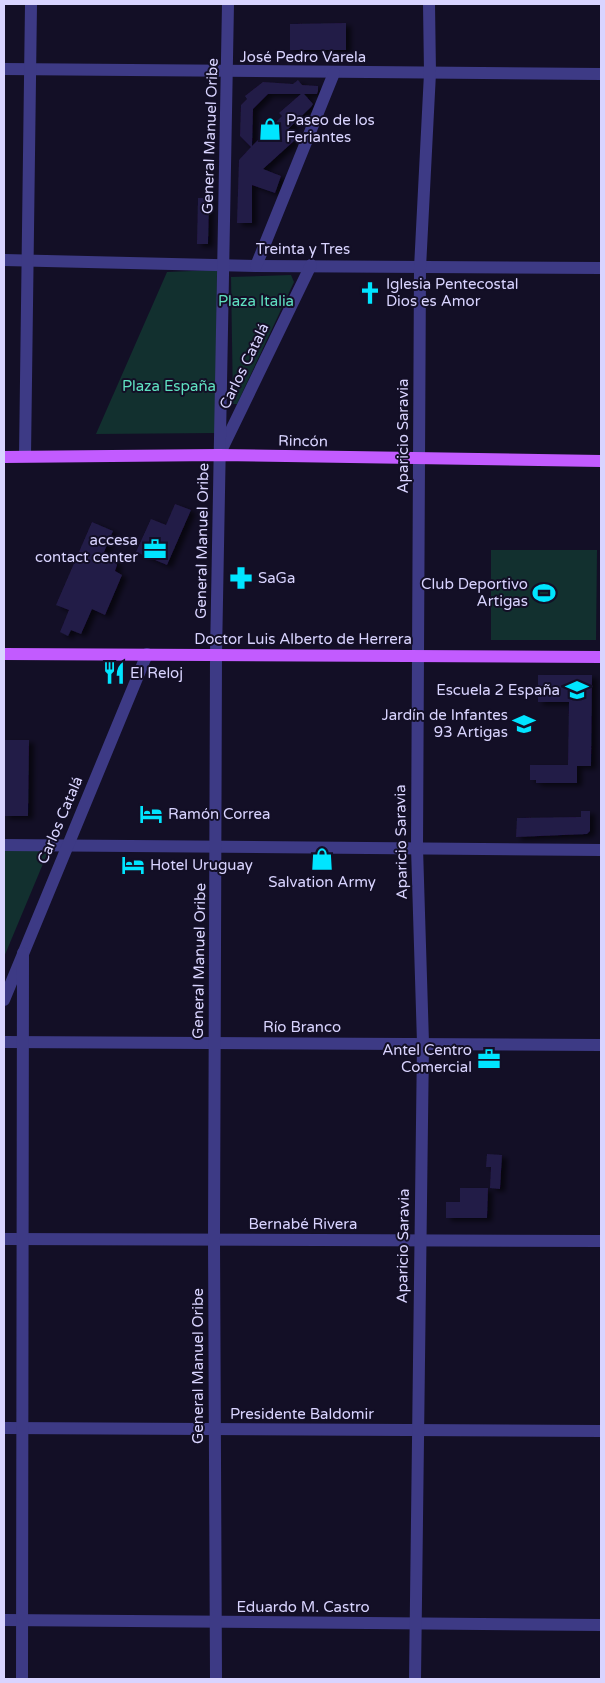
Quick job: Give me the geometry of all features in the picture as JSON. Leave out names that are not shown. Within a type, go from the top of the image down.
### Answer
[{"type":"main road","name":"Rincón","points":[[4,457],[219,455],[601,461]]},
{"type":"main road","name":"Doctor Luis Alberto de Herrera","points":[[4,654],[601,657]]},
{"type":"street","points":[[25,456],[31,4]]},
{"type":"street","name":"General Manuel Oribe","points":[[216,1679],[214,1044],[216,656],[220,542],[219,455],[228,4]]},
{"type":"street","name":"Aparicio Saravia","points":[[415,1679],[418,1240],[422,1044],[417,848],[420,268],[430,74],[429,4]]},
{"type":"street","name":"José Pedro Varela","points":[[4,69],[601,74]]},
{"type":"street","points":[[256,266],[334,73]]},
{"type":"street","name":"Treinta y Tres","points":[[4,260],[256,266],[601,268]]},
{"type":"street","name":"Carlos Catalá","points":[[219,455],[311,265]]},
{"type":"street","name":"Carlos Catalá","points":[[4,1000],[147,654]]},
{"type":"street","points":[[4,845],[601,850]]},
{"type":"street","points":[[22,1679],[23,954]]},
{"type":"street","name":"Río Branco","points":[[4,1042],[601,1045]]},
{"type":"street","name":"Bernabé Rivera","points":[[4,1239],[601,1241]]},
{"type":"street","name":"Presidente Baldomir","points":[[4,1428],[601,1431]]},
{"type":"street","name":"Eduardo M. Castro","points":[[4,1620],[601,1625]]},
{"type":"green space","name":"Plaza España","points":[[217,270],[216,433],[96,434],[167,272]]},
{"type":"green space","name":"Plaza Italia","points":[[291,275],[294,282],[237,404],[233,404],[231,277]]},
{"type":"green space","name":"Club Deportivo Artigas","points":[[491,550],[597,550],[596,640],[491,640]]},
{"type":"green space","points":[[50,847],[4,957],[4,849]]},
{"type":"building","points":[[346,23],[346,50],[290,50],[290,24]]},
{"type":"building","points":[[298,80],[302,85],[318,86],[317,94],[304,94],[313,104],[286,131],[295,140],[263,169],[281,176],[275,193],[252,185],[252,223],[237,223],[239,160],[251,147],[240,136],[241,105],[247,99],[245,96],[263,82],[293,84]],"holes":[[[268,94],[301,94],[279,113],[282,116],[252,146],[253,109]]]},
{"type":"building","points":[[198,198],[209,198],[208,244],[197,244]]},
{"type":"building","points":[[175,504],[191,510],[167,565],[136,552],[151,519],[166,525]]},
{"type":"building","points":[[92,522],[113,531],[104,552],[113,558],[117,565],[115,571],[122,575],[105,615],[92,609],[81,634],[71,630],[68,636],[60,632],[69,610],[56,605]]},
{"type":"building","points":[[538,675],[592,675],[591,766],[577,766],[577,783],[536,783],[536,780],[530,780],[530,765],[568,765],[569,702],[538,702]]},
{"type":"building","points":[[4,740],[29,740],[28,816],[4,816]]},
{"type":"building","points":[[581,811],[590,811],[590,831],[587,834],[516,837],[517,818],[581,817]]},
{"type":"building","points":[[487,1154],[502,1155],[500,1189],[490,1188],[491,1167],[486,1167]]},
{"type":"building","points":[[460,1188],[488,1188],[487,1218],[446,1218],[446,1202],[460,1202]]},
{"type":"place","name":"Paseo de los Feriantes","points":[[270,129]]},
{"type":"place","name":"Iglesia Pentecostal Dios es Amor","points":[[370,293]]},
{"type":"place","name":"accesa contact center","points":[[155,549]]},
{"type":"place","name":"SaGa","points":[[241,578]]},
{"type":"place","name":"Club Deportivo Artigas","points":[[544,593]]},
{"type":"place","name":"El Reloj","points":[[114,673]]},
{"type":"place","name":"Escuela 2 España","points":[[577,690]]},
{"type":"place","name":"Jardín de Infantes 93 Artigas","points":[[524,724]]},
{"type":"place","name":"Ramón Correa","points":[[151,814]]},
{"type":"place","name":"Salvation Army","points":[[322,859]]},
{"type":"place","name":"Hotel Uruguay","points":[[133,865]]},
{"type":"place","name":"Antel Centro Comercial","points":[[489,1059]]}]
